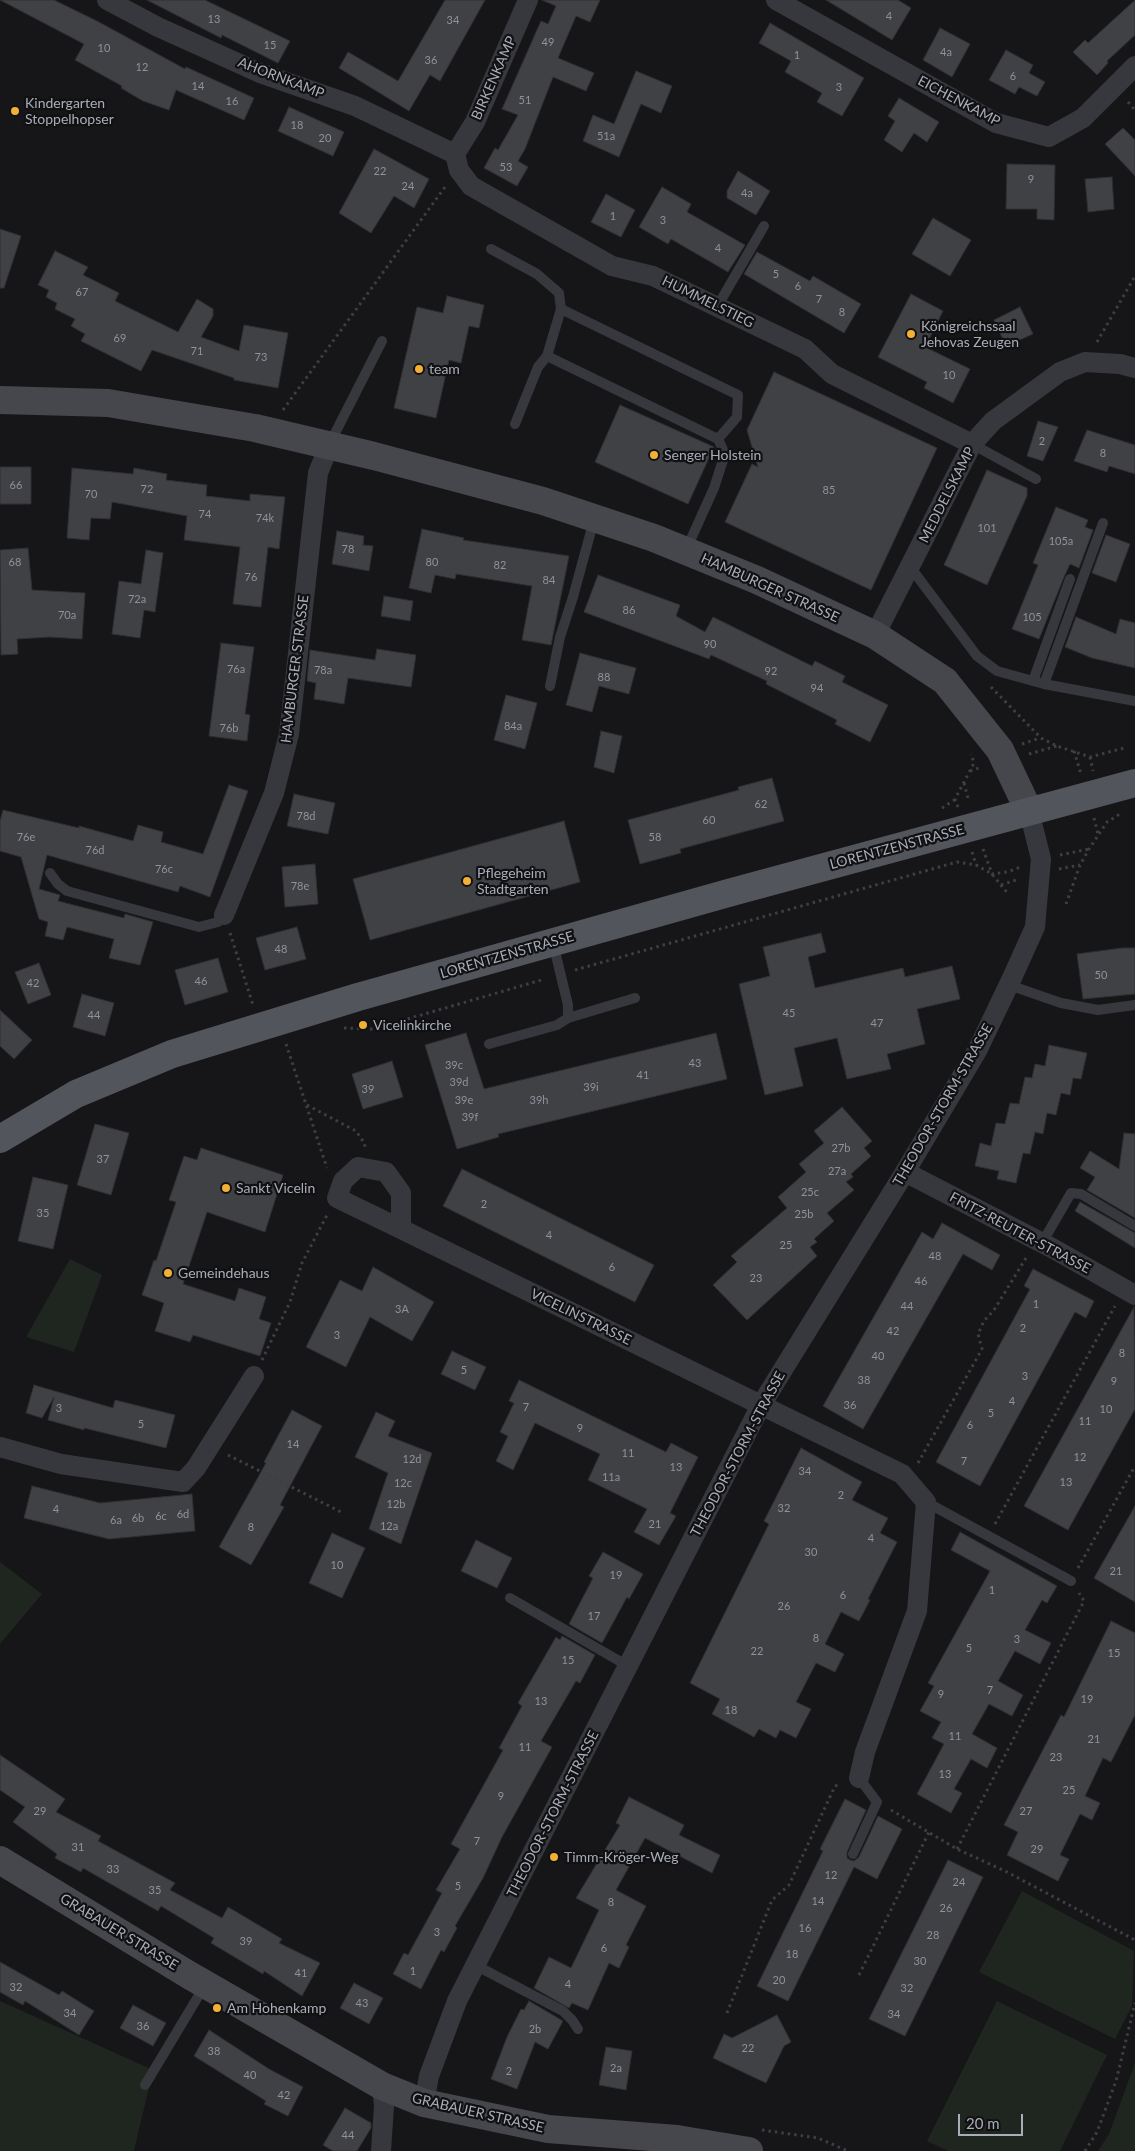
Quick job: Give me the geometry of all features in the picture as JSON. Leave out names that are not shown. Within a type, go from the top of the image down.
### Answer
[{"type":"main road","points":[[1029,811],[1135,783]]},
{"type":"main road","name":"LORENTZENSTRASSE","points":[[0,1139],[76,1094],[172,1054],[269,1036],[553,942],[1029,811]]},
{"type":"street","name":"AHORNKAMP","points":[[107,0],[158,27],[260,73],[355,106],[457,162]]},
{"type":"street","name":"BIRKENKAMP","points":[[457,162],[528,0]]},
{"type":"street","name":"EICHENKAMP","points":[[776,0],[996,123],[1049,137],[1083,118],[1135,66]]},
{"type":"street","name":"HUMMELSTIEG","points":[[457,162],[472,186],[612,266],[653,276],[805,349],[832,374],[972,444]]},
{"type":"street","name":"MEDDELSKAMP","points":[[875,636],[972,444],[993,421],[1060,372],[1085,362],[1120,364],[1135,368]]},
{"type":"street","name":"HAMBURGER STRASSE","points":[[0,400],[108,403],[268,431],[543,501],[654,538],[757,580],[875,636],[945,681],[1000,750],[1029,811]]},
{"type":"street","name":"HAMBURGER STRASSE","points":[[224,915],[274,793],[289,734],[318,474],[328,446]]},
{"type":"street","name":"THEODOR-STORM-STRASSE","points":[[424,2103],[429,2076],[457,2001],[761,1405],[905,1172],[977,1051],[1009,984],[1034,927],[1040,860],[1029,811]]},
{"type":"street","points":[[338,1198],[342,1181],[358,1167],[386,1172],[401,1193],[401,1229]]},
{"type":"street","name":"FRITZ-REUTER-STRASSE","points":[[905,1172],[1130,1292]]},
{"type":"street","name":"VICELINSTRASSE","points":[[338,1198],[761,1405]]},
{"type":"street","points":[[0,1447],[60,1464],[183,1482],[196,1468],[254,1376]]},
{"type":"street","points":[[761,1405],[902,1474],[926,1502],[917,1611],[865,1752],[859,1778]]},
{"type":"street","name":"GRABAUER STRASSE","points":[[0,1860],[206,1984],[382,2086],[424,2103],[548,2130],[677,2139],[749,2151]]},
{"type":"street","points":[[381,2151],[384,2106],[382,2086]]},
{"type":"lane","points":[[717,307],[764,226]]},
{"type":"lane","points":[[491,249],[537,274],[558,293],[561,309],[547,356],[538,368],[515,424]]},
{"type":"lane","points":[[561,309],[738,395],[738,416],[718,439]]},
{"type":"lane","points":[[328,446],[382,341]]},
{"type":"lane","points":[[547,356],[718,439],[725,454],[714,488],[686,551]]},
{"type":"lane","points":[[972,444],[1036,479]]},
{"type":"lane","points":[[550,686],[560,638],[594,519]]},
{"type":"lane","points":[[1044,684],[1103,524]]},
{"type":"lane","points":[[911,568],[977,656],[996,671],[1044,684],[1135,701]]},
{"type":"lane","points":[[1033,681],[1070,579]]},
{"type":"lane","points":[[50,873],[58,884],[67,891],[199,927],[218,922],[224,915]]},
{"type":"lane","points":[[553,942],[568,1005],[568,1018]]},
{"type":"lane","points":[[1009,984],[1061,1002],[1098,1010],[1135,1005]]},
{"type":"lane","points":[[489,1044],[557,1025],[568,1018],[635,998]]},
{"type":"lane","points":[[1039,1242],[1072,1193],[1081,1194],[1135,1226]]},
{"type":"lane","points":[[926,1502],[1071,1580]]},
{"type":"lane","points":[[510,1598],[628,1666]]},
{"type":"lane","points":[[853,1854],[877,1802],[859,1778]]},
{"type":"lane","points":[[475,1965],[563,2011],[578,2029]]},
{"type":"lane","points":[[144,2085],[206,1984]]},
{"type":"path","points":[[268,431],[423,215],[457,162]]},
{"type":"path","points":[[1085,362],[1135,276]]},
{"type":"path","points":[[987,683],[1001,695],[1022,720],[1041,738],[1057,746],[1090,757],[1124,748]]},
{"type":"path","points":[[955,799],[974,763],[968,748]]},
{"type":"path","points":[[964,784],[970,770]]},
{"type":"path","points":[[1066,904],[1080,864],[1089,849],[1107,822],[1125,811]]},
{"type":"path","points":[[338,1028],[373,1029],[939,865],[957,862],[976,865],[992,874],[1009,895]]},
{"type":"path","points":[[224,915],[269,1036],[286,1044],[338,1198],[302,1263],[290,1302],[254,1376]]},
{"type":"path","points":[[306,1105],[356,1131],[365,1144],[363,1168]]},
{"type":"path","points":[[908,1481],[982,1349],[978,1334],[984,1321],[994,1310],[1039,1242]]},
{"type":"path","points":[[989,1535],[1130,1292]]},
{"type":"path","points":[[210,1446],[343,1513]]},
{"type":"path","points":[[957,1849],[1084,1601],[1071,1580],[1135,1466]]},
{"type":"path","points":[[727,2013],[772,1900],[789,1885],[836,1786],[859,1778]]},
{"type":"path","points":[[877,1802],[957,1849],[1005,1871],[1135,1940]]},
{"type":"path","points":[[859,1975],[929,1832]]},
{"type":"path","points":[[1085,2151],[1097,2132],[1116,2081],[1135,2003]]},
{"type":"shaded area","points":[[70,1259],[102,1275],[74,1352],[26,1337]]},
{"type":"shaded area","points":[[0,1562],[42,1594],[0,1644]]},
{"type":"shaded area","points":[[1022,1891],[1134,1951],[1132,2006],[1115,2039],[979,1972]]},
{"type":"shaded area","points":[[0,2001],[153,2070],[134,2151],[0,2151]]},
{"type":"shaded area","points":[[997,2001],[1107,2055],[1060,2151],[948,2151],[927,2141]]},
{"type":"shaded area","points":[[1135,2063],[1135,2151],[1098,2151],[1109,2134]]},
{"type":"building","points":[[0,0],[54,0],[185,69],[186,67],[254,98],[244,120],[176,90],[169,110],[143,101],[121,88],[122,86],[75,60],[84,44]]},
{"type":"building","points":[[147,0],[205,0],[290,41],[278,63],[222,35],[221,38]]},
{"type":"building","points":[[445,0],[485,0],[440,81],[430,75],[409,111],[339,68],[348,52],[398,81]]},
{"type":"building","points":[[542,0],[600,0],[590,22],[576,16],[558,58],[594,73],[586,91],[553,77],[525,149],[518,161],[528,167],[517,186],[484,168],[495,148],[498,150],[518,115],[502,109],[541,21],[548,24],[556,6]]},
{"type":"building","points":[[826,0],[898,0],[911,8],[892,40]]},
{"type":"building","points":[[1135,0],[1135,35],[1107,61],[1108,63],[1097,75],[1073,52],[1085,40],[1088,43]]},
{"type":"building","points":[[770,23],[864,78],[842,116],[817,102],[822,93],[785,72],[791,61],[759,43]]},
{"type":"building","points":[[940,28],[970,44],[952,77],[923,60]]},
{"type":"building","points":[[1006,50],[1033,65],[1029,73],[1045,82],[1037,96],[1019,87],[1015,94],[989,80]]},
{"type":"building","points":[[636,71],[672,86],[661,113],[641,104],[619,157],[583,141],[593,115],[614,124]]},
{"type":"building","points":[[899,98],[939,122],[927,142],[914,133],[902,152],[884,140],[895,121],[888,116]]},
{"type":"building","points":[[289,107],[344,132],[333,156],[278,131]]},
{"type":"building","points":[[1123,128],[1135,140],[1135,176],[1105,144]]},
{"type":"building","points":[[374,149],[429,179],[414,208],[394,196],[371,233],[339,213]]},
{"type":"building","points":[[1007,164],[1055,165],[1054,220],[1037,219],[1037,209],[1006,209]]},
{"type":"building","points":[[738,171],[770,191],[756,215],[727,198],[727,191]]},
{"type":"building","points":[[1112,177],[1114,209],[1088,212],[1085,179]]},
{"type":"building","points":[[662,187],[691,204],[687,212],[745,245],[728,272],[671,239],[668,244],[639,227]]},
{"type":"building","points":[[606,194],[635,210],[621,237],[591,222]]},
{"type":"building","points":[[933,218],[971,240],[950,276],[912,254]]},
{"type":"building","points":[[0,229],[21,236],[4,288],[0,288]]},
{"type":"building","points":[[55,251],[88,267],[83,275],[119,293],[115,301],[178,332],[197,299],[213,309],[213,316],[201,337],[239,351],[244,325],[288,333],[278,388],[234,380],[234,378],[152,350],[141,371],[81,341],[85,334],[71,326],[75,319],[55,309],[57,303],[46,297],[49,290],[38,285]]},
{"type":"building","points":[[757,252],[810,281],[813,276],[861,304],[844,333],[744,274]]},
{"type":"building","points":[[911,294],[943,311],[925,347],[970,369],[953,403],[924,388],[927,382],[878,357]]},
{"type":"building","points":[[447,296],[484,305],[479,328],[469,326],[461,363],[449,360],[436,418],[394,408],[417,307],[443,313]]},
{"type":"building","points":[[1020,307],[1033,334],[1006,346],[994,320]]},
{"type":"building","points":[[774,372],[937,448],[871,590],[725,522],[752,464],[758,467],[747,430]]},
{"type":"building","points":[[620,405],[714,447],[688,504],[595,462]]},
{"type":"building","points":[[1038,421],[1058,427],[1043,461],[1027,456]]},
{"type":"building","points":[[1087,430],[1135,445],[1135,474],[1109,466],[1107,472],[1074,461]]},
{"type":"building","points":[[0,467],[31,467],[31,504],[0,504]]},
{"type":"building","points":[[72,468],[133,474],[134,468],[167,474],[166,480],[207,485],[206,496],[250,501],[250,494],[285,497],[279,549],[268,547],[261,607],[233,604],[240,547],[184,540],[187,516],[112,502],[110,519],[91,518],[89,540],[67,538]]},
{"type":"building","points":[[987,470],[1027,488],[1027,496],[987,585],[944,565]]},
{"type":"building","points":[[1056,507],[1088,520],[1085,527],[1093,530],[1079,568],[1070,564],[1039,639],[1012,629],[1038,565],[1033,563]]},
{"type":"building","points":[[422,529],[464,538],[463,540],[569,556],[551,645],[522,640],[532,586],[456,574],[455,579],[435,575],[431,593],[409,588]]},
{"type":"building","points":[[337,531],[364,536],[363,545],[373,546],[369,571],[332,564]]},
{"type":"building","points":[[1106,535],[1130,544],[1116,582],[1092,573]]},
{"type":"building","points":[[28,548],[32,590],[85,593],[82,639],[50,637],[17,639],[18,654],[1,655],[0,550]]},
{"type":"building","points":[[146,550],[163,553],[155,612],[144,610],[140,638],[112,634],[119,581],[141,584]]},
{"type":"building","points":[[598,575],[680,605],[676,616],[705,632],[713,617],[812,666],[815,661],[845,676],[842,682],[888,705],[870,742],[835,724],[837,720],[766,684],[767,681],[711,655],[709,659],[584,612]]},
{"type":"building","points":[[384,596],[413,601],[410,621],[381,616]]},
{"type":"building","points":[[1076,617],[1116,634],[1120,619],[1135,623],[1135,668],[1092,658],[1065,647]]},
{"type":"building","points":[[221,643],[254,647],[245,714],[250,715],[247,741],[209,736]]},
{"type":"building","points":[[377,649],[416,655],[411,687],[348,678],[344,704],[314,699],[316,683],[307,681],[310,650],[375,660]]},
{"type":"building","points":[[580,653],[636,668],[629,694],[599,686],[592,712],[566,705]]},
{"type":"building","points":[[506,695],[537,703],[525,749],[494,740]]},
{"type":"building","points":[[601,731],[622,736],[614,773],[594,767]]},
{"type":"building","points":[[772,778],[784,821],[680,849],[681,853],[640,864],[628,820],[739,790],[738,787]]},
{"type":"building","points":[[229,785],[248,791],[210,897],[180,886],[178,892],[47,855],[39,889],[60,895],[58,901],[124,918],[125,914],[153,922],[140,965],[109,958],[114,939],[67,927],[63,940],[45,936],[48,922],[39,919],[21,857],[0,851],[0,821],[3,810],[79,828],[79,826],[133,841],[138,825],[163,832],[161,842],[203,854]]},
{"type":"building","points":[[294,794],[335,803],[328,834],[287,826]]},
{"type":"building","name":"Pflegeheim Stadtgarten","points":[[564,821],[580,882],[370,940],[353,879]]},
{"type":"building","points":[[315,864],[318,904],[285,907],[282,867]]},
{"type":"building","points":[[297,927],[306,959],[265,970],[256,938]]},
{"type":"building","points":[[821,933],[826,952],[808,957],[815,988],[903,968],[905,977],[952,966],[960,999],[917,1009],[925,1044],[887,1054],[891,1069],[847,1079],[837,1038],[794,1048],[803,1086],[765,1095],[739,984],[770,976],[763,947]]},
{"type":"building","points":[[1135,948],[1135,994],[1083,999],[1077,954]]},
{"type":"building","points":[[218,958],[228,992],[185,1005],[175,970]]},
{"type":"building","points":[[39,963],[51,995],[28,1004],[15,972]]},
{"type":"building","points":[[82,994],[114,1003],[105,1036],[73,1027]]},
{"type":"building","points":[[0,1010],[32,1040],[14,1059],[0,1046]]},
{"type":"building","points":[[466,1033],[484,1089],[716,1033],[727,1079],[498,1134],[499,1137],[457,1149],[425,1045]]},
{"type":"building","points":[[1049,1045],[1087,1053],[1081,1079],[1073,1078],[1070,1095],[1061,1093],[1056,1115],[1047,1113],[1043,1134],[1035,1132],[1030,1154],[1023,1153],[1016,1183],[997,1179],[999,1171],[975,1166],[980,1143],[991,1146],[996,1123],[1005,1124],[1010,1103],[1019,1104],[1025,1077],[1032,1078],[1035,1064],[1045,1066]]},
{"type":"building","points":[[392,1061],[403,1097],[363,1109],[352,1074]]},
{"type":"building","points":[[842,1107],[872,1141],[864,1148],[871,1156],[851,1174],[853,1177],[846,1182],[854,1190],[827,1213],[834,1221],[814,1239],[817,1242],[810,1247],[817,1256],[747,1320],[713,1285],[737,1262],[731,1256],[787,1208],[778,1197],[806,1172],[799,1164],[824,1143],[814,1131]]},
{"type":"building","points":[[95,1124],[129,1133],[111,1195],[77,1185]]},
{"type":"building","points":[[1124,1133],[1135,1134],[1135,1218],[1087,1190],[1095,1177],[1080,1168],[1090,1151],[1119,1169]]},
{"type":"building","points":[[201,1148],[283,1175],[265,1232],[207,1212],[183,1284],[235,1301],[239,1288],[266,1297],[259,1319],[271,1323],[260,1356],[193,1335],[190,1342],[155,1331],[164,1303],[142,1295],[176,1202],[169,1200],[184,1156],[197,1160]]},
{"type":"building","points":[[462,1169],[654,1265],[635,1302],[443,1206]]},
{"type":"building","points":[[33,1177],[68,1185],[53,1249],[18,1241]]},
{"type":"building","points":[[1080,1202],[1135,1233],[1135,1248],[1075,1211]]},
{"type":"building","points":[[942,1223],[1000,1255],[992,1270],[963,1254],[863,1429],[823,1406],[922,1232],[933,1239]]},
{"type":"building","points":[[373,1267],[434,1302],[412,1341],[370,1317],[346,1367],[306,1347],[340,1280],[362,1291]]},
{"type":"building","points":[[1033,1269],[1094,1301],[1086,1318],[1075,1312],[980,1486],[936,1462],[1030,1289],[1024,1286]]},
{"type":"building","points":[[1134,1307],[1135,1409],[1068,1530],[1024,1506]]},
{"type":"building","points":[[452,1351],[486,1367],[475,1390],[441,1374]]},
{"type":"building","points":[[519,1380],[666,1452],[671,1443],[698,1457],[670,1513],[676,1516],[659,1545],[634,1532],[647,1509],[588,1480],[600,1454],[535,1423],[513,1470],[496,1461],[508,1436],[500,1432],[514,1403],[509,1401]]},
{"type":"building","points":[[34,1385],[113,1408],[115,1400],[175,1415],[166,1448],[48,1420],[54,1397],[42,1418],[26,1413]]},
{"type":"building","points":[[292,1410],[322,1426],[280,1505],[284,1507],[251,1565],[219,1547],[266,1463],[264,1462]]},
{"type":"building","points":[[376,1412],[395,1421],[388,1436],[432,1453],[401,1544],[369,1529],[388,1473],[355,1457]]},
{"type":"building","points":[[801,1448],[862,1482],[852,1500],[888,1518],[880,1533],[897,1542],[859,1621],[841,1612],[825,1644],[844,1654],[835,1672],[816,1663],[796,1702],[811,1709],[796,1738],[780,1730],[776,1738],[759,1729],[754,1737],[712,1714],[720,1699],[690,1683],[769,1524],[764,1521]]},
{"type":"building","points":[[32,1486],[100,1503],[192,1494],[195,1531],[109,1539],[24,1518]]},
{"type":"building","points":[[1135,1506],[1135,1602],[1094,1578]]},
{"type":"building","points":[[960,1532],[1057,1586],[1047,1603],[1042,1600],[1025,1630],[1051,1643],[1040,1664],[1015,1651],[998,1681],[1023,1695],[1012,1716],[989,1704],[972,1734],[997,1748],[987,1768],[971,1759],[954,1789],[962,1793],[951,1813],[917,1794],[944,1744],[932,1738],[941,1722],[920,1711],[934,1686],[928,1683],[990,1571],[951,1550]]},
{"type":"building","points":[[332,1533],[365,1548],[342,1598],[309,1583]]},
{"type":"building","points":[[476,1540],[512,1558],[497,1588],[461,1571]]},
{"type":"building","points":[[603,1552],[643,1574],[629,1599],[627,1597],[602,1643],[569,1624],[593,1578],[589,1576]]},
{"type":"building","points":[[1111,1621],[1135,1633],[1135,1715],[1111,1762],[1103,1758],[1085,1796],[1100,1803],[1092,1820],[1080,1814],[1060,1855],[1069,1859],[1058,1881],[1007,1855],[1018,1832],[1004,1825],[1061,1715],[1064,1717]]},
{"type":"building","points":[[562,1636],[595,1655],[580,1683],[576,1681],[541,1741],[552,1747],[502,1837],[483,1878],[455,1926],[457,1928],[444,1952],[441,1950],[421,1989],[393,1974],[404,1953],[408,1955],[442,1893],[436,1890],[460,1849],[451,1844],[503,1750],[499,1748],[522,1706],[518,1703],[556,1637],[560,1640]]},
{"type":"building","points":[[0,1755],[65,1799],[56,1812],[101,1836],[98,1841],[175,1883],[170,1890],[222,1918],[228,1907],[282,1939],[279,1943],[320,1963],[302,1996],[264,1971],[263,1974],[211,1943],[214,1938],[161,1906],[158,1911],[83,1868],[81,1872],[55,1858],[57,1854],[13,1822],[25,1807],[0,1790]]},
{"type":"building","points":[[629,1797],[684,1825],[679,1835],[720,1855],[712,1873],[645,1838],[616,1890],[646,1906],[626,1945],[629,1947],[619,1968],[609,1963],[588,2010],[572,2003],[569,2008],[534,1988],[549,1957],[571,1968],[599,1910],[576,1898],[620,1825],[616,1823]]},
{"type":"building","points":[[845,1799],[866,1810],[847,1852],[847,1858],[850,1860],[854,1861],[859,1857],[878,1816],[902,1829],[877,1879],[854,1867],[788,2001],[757,1986],[823,1851],[820,1849]]},
{"type":"building","points":[[948,1860],[983,1877],[905,2036],[869,2019]]},
{"type":"building","points":[[0,1962],[59,1995],[62,1991],[94,2011],[79,2035],[25,2001],[23,2005],[0,1992]]},
{"type":"building","points":[[354,1983],[383,1998],[369,2024],[340,2008]]},
{"type":"building","points":[[529,2001],[563,2021],[548,2049],[535,2042],[517,2089],[491,2079],[507,2037],[521,2009],[524,2010]]},
{"type":"building","points":[[133,2005],[166,2023],[153,2046],[120,2028]]},
{"type":"building","points":[[777,2015],[791,2042],[784,2046],[766,2083],[713,2058],[724,2034],[732,2038]]},
{"type":"building","points":[[209,2030],[269,2069],[303,2087],[288,2116],[264,2104],[266,2101],[194,2056]]},
{"type":"building","points":[[606,2047],[632,2051],[626,2090],[599,2085]]},
{"type":"building","points":[[345,2108],[371,2123],[371,2128],[357,2151],[333,2151],[323,2145]]},
{"type":"place","name":"Kindergarten Stoppelhopser","points":[[15,111]]},
{"type":"place","name":"Königreichssaal Jehovas Zeugen","points":[[911,334]]},
{"type":"place","name":"team","points":[[419,369]]},
{"type":"place","name":"Senger Holstein","points":[[654,455]]},
{"type":"place","name":"Pflegeheim Stadtgarten","points":[[467,881]]},
{"type":"place","name":"Vicelinkirche","points":[[363,1025]]},
{"type":"place","name":"Sankt Vicelin","points":[[226,1188]]},
{"type":"place","name":"Gemeindehaus","points":[[168,1273]]},
{"type":"place","name":"Timm-Kröger-Weg","points":[[554,1857]]},
{"type":"place","name":"Am Hohenkamp","points":[[217,2008]]}]
